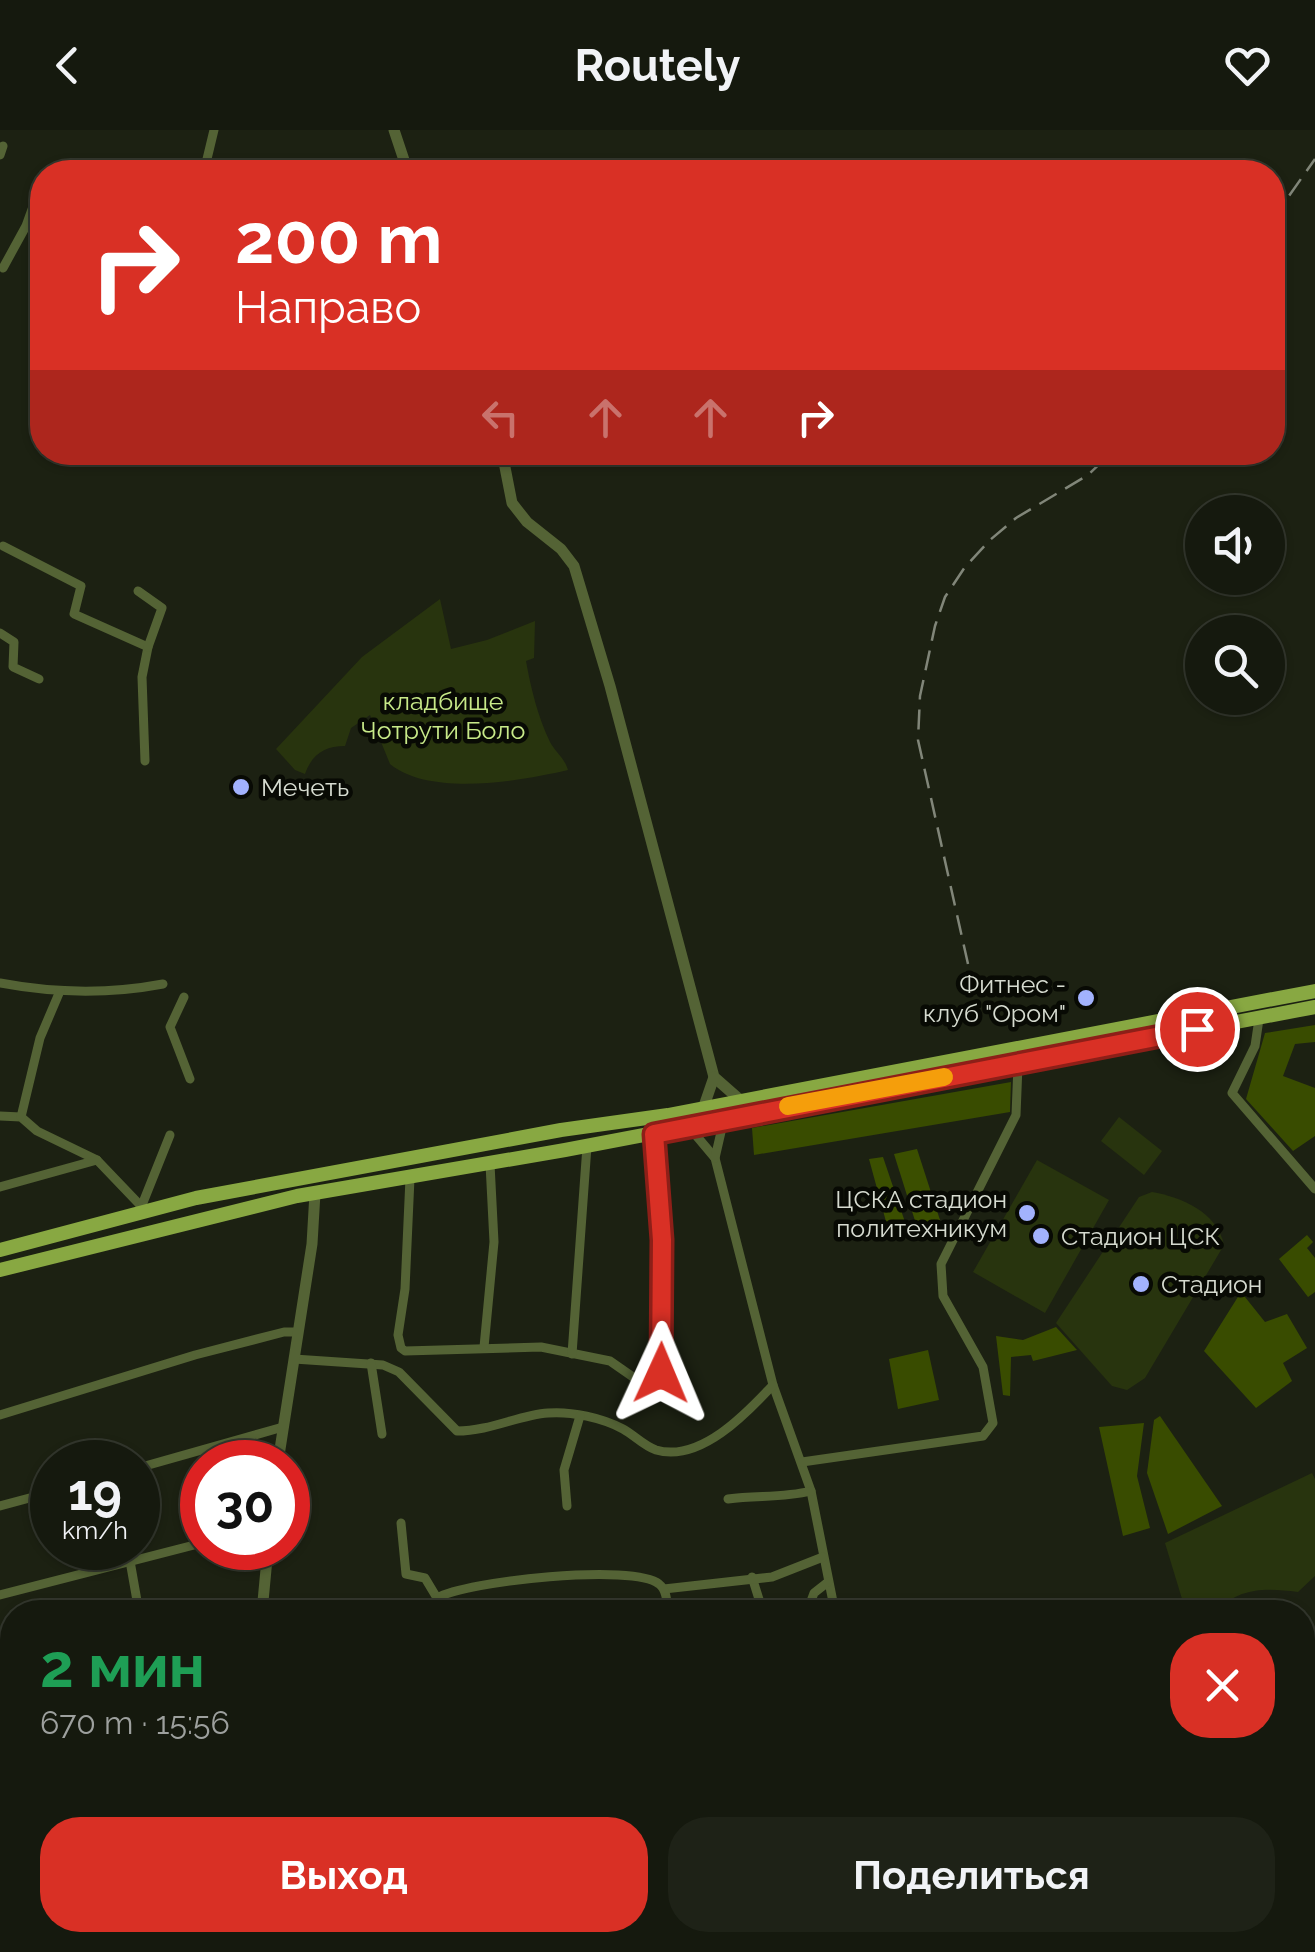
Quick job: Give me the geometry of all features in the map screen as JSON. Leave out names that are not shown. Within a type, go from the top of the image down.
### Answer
[{"type":"main road","points":[[0,1270],[234,1210],[654,1134],[869,1084],[1315,991]]},
{"type":"main road","points":[[0,1250],[140,1209],[561,1130],[739,1099],[1018,1065],[1315,1006]]},
{"type":"main road","points":[[561,1130],[565,1150]]},
{"type":"main road","points":[[230,1192],[234,1210]]},
{"type":"street","points":[[207,160],[214,130]]},
{"type":"street","points":[[394,130],[404,160]]},
{"type":"street","points":[[4,268],[30,215]]},
{"type":"street","points":[[505,465],[512,503],[574,566],[610,686],[714,1077],[739,1099]]},
{"type":"street","points":[[3,546],[81,586],[74,614],[148,648]]},
{"type":"street","points":[[138,591],[162,608],[142,677],[145,761]]},
{"type":"street","points":[[0,633],[14,642],[13,666],[40,679]]},
{"type":"street","points":[[0,983],[60,991],[136,989],[163,984]]},
{"type":"street","points":[[21,1117],[40,1038],[60,991]]},
{"type":"street","points":[[184,997],[170,1026],[190,1079]]},
{"type":"street","points":[[1259,1018],[1255,1046],[1232,1094],[1315,1189]]},
{"type":"street","points":[[802,1462],[989,1432],[993,1424],[983,1368],[942,1296],[941,1264],[1016,1115],[1018,1065]]},
{"type":"street","points":[[704,1106],[714,1077]]},
{"type":"street","points":[[0,1116],[21,1117],[37,1131],[97,1160],[140,1209],[170,1135]]},
{"type":"street","points":[[714,1158],[724,1119]]},
{"type":"street","points":[[689,1126],[714,1158],[773,1385],[811,1491],[832,1600]]},
{"type":"street","points":[[410,1178],[398,1335],[401,1348],[541,1348],[610,1361],[643,1384],[656,1383],[660,1377],[662,1240],[654,1134]]},
{"type":"street","points":[[572,1354],[586,1146]]},
{"type":"street","points":[[0,1187],[97,1160]]},
{"type":"street","points":[[484,1347],[494,1242],[490,1164]]},
{"type":"street","points":[[281,1440],[312,1244],[315,1193]]},
{"type":"street","points":[[0,1415],[195,1355],[297,1332]]},
{"type":"street","points":[[294,1359],[371,1363],[398,1372],[457,1431],[508,1424],[548,1413],[580,1416],[608,1422],[655,1450],[700,1444],[734,1426],[773,1385]]},
{"type":"street","points":[[371,1363],[382,1434]]},
{"type":"street","points":[[567,1506],[564,1470],[580,1416]]},
{"type":"street","points":[[160,1462],[282,1427]]},
{"type":"street","points":[[728,1499],[765,1494],[791,1496],[811,1491]]},
{"type":"street","points":[[0,1506],[30,1498]]},
{"type":"street","points":[[401,1522],[406,1574],[424,1578],[437,1598],[465,1587],[560,1576],[646,1577],[664,1589],[772,1577],[823,1557]]},
{"type":"street","points":[[0,1594],[99,1570]]},
{"type":"street","points":[[132,1570],[137,1600]]},
{"type":"street","points":[[263,1600],[266,1570]]},
{"type":"street","points":[[752,1577],[759,1600]]},
{"type":"street","points":[[811,1600],[814,1592],[828,1582]]},
{"type":"street","points":[[664,1589],[666,1600]]},
{"type":"green space","name":"кладбище Чотрути Боло","points":[[440,599],[451,649],[535,621],[534,658],[526,661],[530,682],[550,742],[568,770],[476,784],[428,780],[390,764],[370,715],[351,728],[345,746],[320,752],[305,774],[295,770],[276,749],[362,657]]},
{"type":"green space","points":[[1119,1117],[1162,1151],[1144,1175],[1101,1141]]},
{"type":"green space","name":"Стадион ЦСК","points":[[1037,1160],[1109,1200],[1045,1313],[973,1272]]},
{"type":"green space","name":"Стадион","points":[[1152,1192],[1174,1198],[1206,1215],[1224,1245],[1145,1378],[1127,1390],[1112,1386],[1056,1323],[1139,1197]]},
{"type":"green space","points":[[1312,1473],[1315,1479],[1315,1576],[1298,1592],[1254,1591],[1231,1600],[1182,1600],[1165,1543]]},
{"type":"shaded area","points":[[1315,1025],[1315,1042],[1295,1044],[1283,1076],[1315,1088],[1315,1136],[1293,1151],[1246,1099],[1265,1033]]},
{"type":"shaded area","points":[[1011,1082],[1010,1112],[754,1155],[752,1128]]},
{"type":"shaded area","points":[[917,1149],[940,1220],[916,1224],[894,1154]]},
{"type":"shaded area","points":[[883,1157],[906,1225],[888,1229],[869,1159]]},
{"type":"shaded area","points":[[1307,1235],[1313,1242],[1307,1248],[1315,1258],[1315,1292],[1308,1297],[1279,1259]]},
{"type":"shaded area","points":[[1241,1292],[1265,1322],[1287,1314],[1307,1348],[1283,1363],[1292,1381],[1256,1408],[1204,1351]]},
{"type":"shaded area","points":[[1056,1327],[1077,1350],[1033,1361],[1031,1355],[1011,1357],[1010,1396],[1003,1395],[996,1336],[1023,1340]]},
{"type":"shaded area","points":[[928,1350],[939,1400],[898,1409],[889,1359]]},
{"type":"shaded area","points":[[1160,1416],[1222,1506],[1168,1534],[1147,1473],[1154,1420]]},
{"type":"shaded area","points":[[1144,1423],[1137,1476],[1150,1528],[1123,1536],[1099,1427]]},
{"type":"railway","points":[[1285,202],[1315,159]]},
{"type":"railway","points":[[968,964],[918,740],[920,696],[935,626],[945,597],[990,540],[1016,518],[1098,465]]},
{"type":"slow traffic","points":[[788,1106],[944,1077]]},
{"type":"place","name":"Мечеть","points":[[241,787]]},
{"type":"place","name":"Фитнес - клуб \"Ором\"","points":[[1086,998]]},
{"type":"place","name":"ЦСКА стадион политехникум","points":[[1027,1213]]},
{"type":"place","name":"Стадион ЦСК","points":[[1041,1236]]},
{"type":"place","name":"Стадион","points":[[1141,1284]]},
{"type":"route","points":[[661,1373],[662,1240],[654,1134],[1197,1029]]}]
